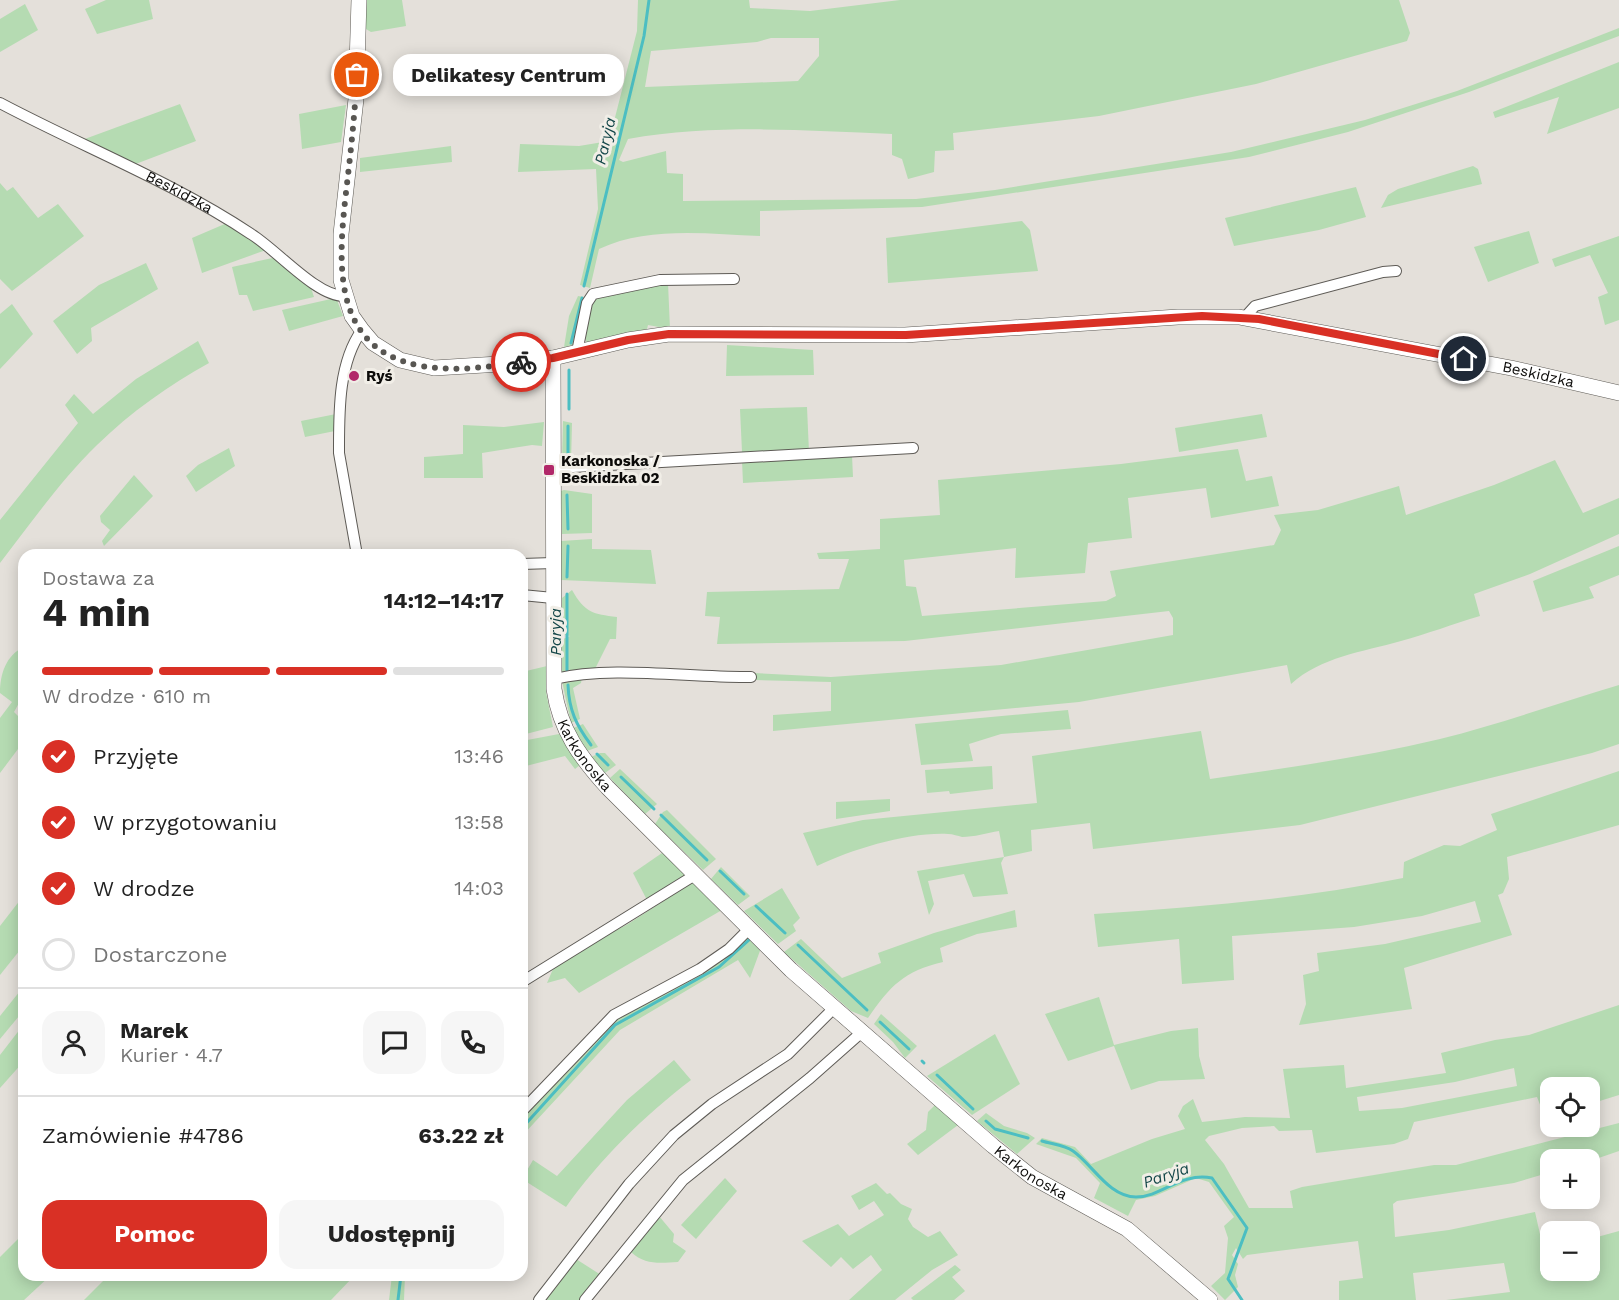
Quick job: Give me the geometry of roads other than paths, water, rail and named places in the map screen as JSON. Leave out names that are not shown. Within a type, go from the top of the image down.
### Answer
[{"type":"street","name":"Beskidzka","points":[[359,0],[356,99],[340,249],[344,296],[362,330],[386,353],[400,360],[427,367],[460,367],[553,358],[628,340],[669,334],[896,335],[1178,317],[1245,317],[1511,368],[1619,393]]},
{"type":"street","name":"Beskidzka","points":[[0,104],[227,219],[271,247],[327,293],[344,296]]},
{"type":"street","points":[[1245,317],[1255,306],[1383,272],[1396,271]]},
{"type":"street","points":[[577,352],[587,303],[593,294],[660,280],[734,279]]},
{"type":"street","points":[[356,549],[339,453],[339,435],[345,370],[350,349],[362,330]]},
{"type":"street","name":"Karkonoska","points":[[553,358],[554,679],[561,722],[580,755],[608,787],[749,929],[834,1008],[1013,1163],[1043,1183],[1127,1229],[1210,1300]]},
{"type":"street","points":[[555,468],[913,448]]},
{"type":"street","points":[[528,564],[553,563]]},
{"type":"street","points":[[528,596],[553,598]]},
{"type":"street","points":[[554,679],[575,675],[614,674],[751,677]]},
{"type":"street","points":[[528,978],[695,875]]},
{"type":"street","points":[[528,1105],[614,1015],[700,969],[729,949],[749,929]]},
{"type":"street","points":[[539,1300],[629,1184],[674,1135],[712,1104],[788,1054],[834,1008]]},
{"type":"street","points":[[585,1300],[683,1180],[810,1078],[862,1032]]},
{"type":"waterway","name":"Paryja","points":[[584,286],[644,36],[649,0]]},
{"type":"waterway","name":"Paryja","points":[[571,343],[582,298]]},
{"type":"waterway","name":"Paryja","points":[[569,370],[569,409]]},
{"type":"waterway","name":"Paryja","points":[[568,426],[568,459]]},
{"type":"waterway","name":"Paryja","points":[[568,473],[568,481]]},
{"type":"waterway","name":"Paryja","points":[[567,495],[568,529]]},
{"type":"waterway","name":"Paryja","points":[[567,577],[568,546]]},
{"type":"waterway","name":"Paryja","points":[[567,594],[567,670]]},
{"type":"waterway","name":"Paryja","points":[[568,685],[574,717],[591,745]]},
{"type":"waterway","name":"Paryja","points":[[597,754],[608,765]]},
{"type":"waterway","name":"Paryja","points":[[621,777],[654,809]]},
{"type":"waterway","name":"Paryja","points":[[661,815],[707,860]]},
{"type":"waterway","name":"Paryja","points":[[720,871],[744,894]]},
{"type":"waterway","name":"Paryja","points":[[756,906],[785,933]]},
{"type":"waterway","points":[[528,1121],[615,1025],[719,967],[749,940]]},
{"type":"waterway","name":"Paryja","points":[[798,945],[867,1010]]},
{"type":"waterway","name":"Paryja","points":[[880,1022],[909,1049]]},
{"type":"waterway","name":"Paryja","points":[[937,1075],[973,1109]]},
{"type":"waterway","name":"Paryja","points":[[986,1121],[995,1129],[1028,1138]]},
{"type":"waterway","name":"Paryja","points":[[1042,1141],[1070,1149],[1109,1186],[1126,1196],[1145,1196],[1190,1178],[1212,1178],[1247,1228],[1228,1279],[1242,1300]]},
{"type":"waterway","points":[[398,1300],[400,1281]]},
{"type":"place","name":"Delikatesy Centrum","points":[[357,75]]},
{"type":"place","name":"Ryś","points":[[354,376]]},
{"type":"place","name":"Karkonoska / Beskidzka 02","points":[[549,470]]}]
